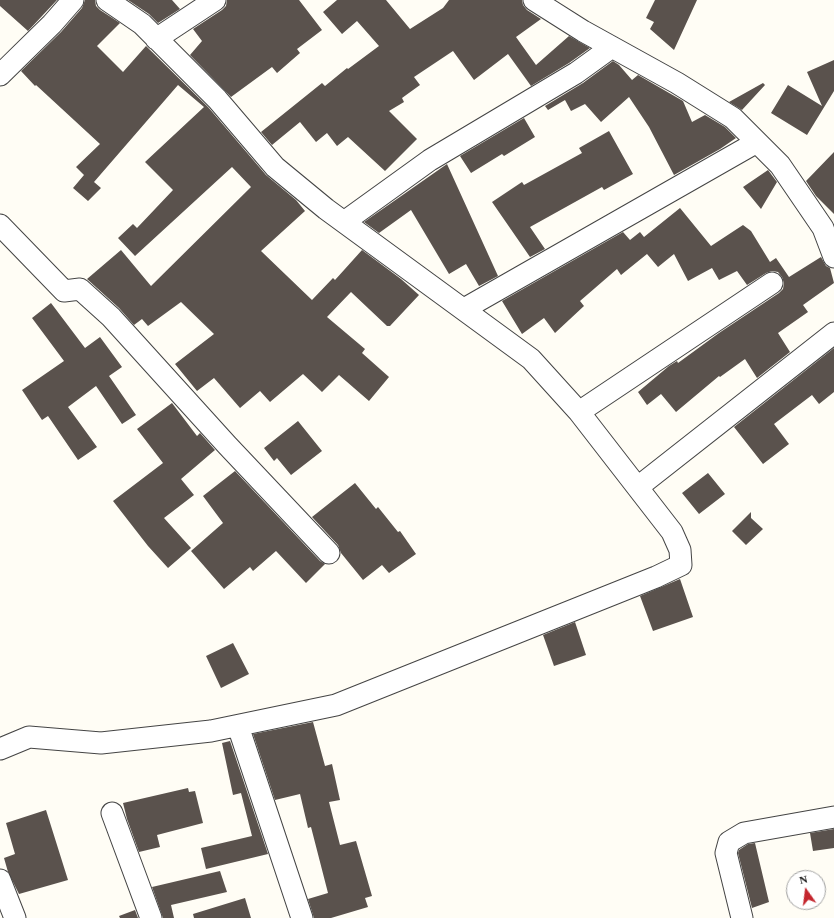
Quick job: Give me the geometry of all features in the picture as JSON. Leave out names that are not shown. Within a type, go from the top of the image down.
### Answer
[{"type":"street","points":[[0,75],[52,24],[73,0]]},
{"type":"street","points":[[0,749],[29,737],[101,742],[211,732],[336,705],[656,578],[680,565],[680,550],[672,532],[579,412],[531,359],[344,222],[275,167],[217,99],[142,24],[107,0]]},
{"type":"street","points":[[156,39],[215,0]]},
{"type":"street","points":[[534,0],[583,31],[677,83],[733,118],[780,165],[824,228],[834,257]]},
{"type":"street","points":[[344,222],[430,160],[576,73],[612,47]]},
{"type":"street","points":[[464,309],[757,142]]},
{"type":"street","points":[[0,225],[64,291],[80,289],[111,317],[227,445],[329,552]]},
{"type":"street","points":[[579,412],[772,283]]},
{"type":"street","points":[[638,487],[834,333]]},
{"type":"street","points":[[238,726],[302,918]]},
{"type":"street","points":[[112,813],[151,918]]},
{"type":"street","points":[[742,918],[726,853],[729,842],[744,833],[834,817]]},
{"type":"street","points":[[0,880],[15,918]]},
{"type":"building","points":[[0,0],[57,0],[28,31],[0,6]]},
{"type":"building","points":[[85,0],[95,0],[96,6],[100,10],[120,23],[97,46],[123,72],[146,46],[208,107],[266,175],[296,200],[305,211],[261,251],[312,300],[333,278],[335,280],[362,250],[401,279],[419,295],[390,326],[387,326],[351,292],[327,317],[365,349],[362,353],[389,377],[369,401],[339,375],[322,392],[303,374],[270,402],[260,391],[240,408],[214,378],[197,391],[175,364],[214,334],[181,302],[148,326],[142,319],[134,325],[119,308],[87,279],[121,250],[151,286],[251,187],[232,167],[135,256],[118,238],[133,224],[137,228],[173,190],[145,162],[204,107],[178,85],[94,182],[101,188],[88,201],[73,188],[84,175],[76,167],[100,144],[36,85],[35,86],[21,71],[61,32],[82,8]]},
{"type":"building","points":[[128,0],[172,0],[180,9],[158,23],[149,14]]},
{"type":"building","points":[[227,0],[299,0],[322,30],[297,49],[300,53],[277,73],[272,67],[231,97],[190,55],[202,41],[193,29],[222,10],[226,6]]},
{"type":"building","points":[[337,0],[386,0],[410,29],[443,8],[449,0],[522,0],[523,5],[527,10],[541,19],[516,37],[536,65],[569,36],[590,48],[569,63],[531,86],[508,54],[474,80],[453,51],[414,77],[420,85],[402,98],[404,102],[389,111],[417,139],[385,171],[348,137],[337,146],[327,133],[316,142],[300,122],[272,145],[261,132],[322,83],[325,86],[347,68],[348,69],[379,46],[357,21],[342,34],[323,12]]},
{"type":"building","points":[[655,0],[697,0],[674,50],[650,29],[654,22],[646,18]]},
{"type":"building","points":[[834,60],[834,91],[807,135],[771,113],[788,85],[822,106],[807,72]]},
{"type":"building","points":[[613,61],[619,65],[632,80],[638,75],[683,101],[692,122],[705,115],[725,127],[736,138],[720,149],[674,175],[649,127],[629,97],[601,122],[585,104],[571,111],[565,100],[548,110],[545,106],[583,83]]},
{"type":"building","points":[[763,83],[765,85],[742,110],[729,102]]},
{"type":"building","points":[[524,118],[535,137],[504,156],[502,154],[471,173],[460,156]]},
{"type":"building","points":[[609,131],[633,174],[604,190],[602,187],[530,227],[545,249],[530,257],[492,202],[522,182],[524,185],[582,153],[579,148]]},
{"type":"building","points":[[834,152],[834,214],[816,196],[806,181]]},
{"type":"building","points":[[447,164],[498,276],[479,286],[466,264],[449,274],[411,210],[379,233],[364,222]]},
{"type":"building","points":[[768,170],[777,182],[761,209],[743,187]]},
{"type":"building","points":[[680,208],[711,246],[743,225],[751,231],[770,262],[776,258],[789,277],[821,257],[826,266],[830,268],[834,283],[803,305],[808,312],[778,333],[790,352],[757,378],[745,359],[720,377],[719,376],[676,412],[661,394],[647,405],[638,392],[669,366],[677,361],[678,363],[719,333],[779,293],[783,289],[784,283],[778,272],[772,271],[766,273],[747,285],[737,271],[719,280],[712,268],[688,281],[674,254],[658,267],[647,254],[621,275],[617,269],[580,301],[584,306],[555,333],[544,318],[522,334],[502,301],[623,232],[630,240],[640,232],[644,237]]},
{"type":"building","points":[[51,303],[85,348],[100,337],[122,367],[109,376],[136,415],[122,424],[96,386],[68,407],[97,447],[78,460],[48,416],[42,420],[22,390],[64,361],[32,318]]},
{"type":"building","points":[[834,348],[834,392],[819,404],[812,395],[774,424],[789,444],[763,464],[734,427]]},
{"type":"building","points":[[172,403],[197,436],[200,433],[215,450],[181,479],[194,495],[164,518],[191,548],[168,568],[148,546],[113,501],[163,463],[137,429]]},
{"type":"building","points":[[298,421],[322,451],[291,475],[277,458],[274,461],[264,448]]},
{"type":"building","points":[[235,471],[320,561],[325,564],[306,583],[276,551],[253,571],[250,567],[224,589],[191,551],[223,523],[203,496]]},
{"type":"building","points":[[708,473],[725,494],[699,514],[682,493]]},
{"type":"building","points":[[355,483],[376,509],[378,507],[398,532],[400,531],[416,554],[389,573],[382,565],[363,580],[341,553],[338,545],[312,517]]},
{"type":"building","points":[[751,512],[751,518],[763,529],[746,545],[732,531]]},
{"type":"building","points":[[680,579],[693,617],[653,631],[640,596]]},
{"type":"building","points":[[575,622],[586,655],[554,666],[543,635]]},
{"type":"building","points":[[233,643],[249,674],[221,688],[206,656]]},
{"type":"building","points":[[313,722],[325,766],[332,764],[340,800],[329,802],[340,845],[356,841],[372,896],[365,898],[368,907],[331,918],[314,918],[308,899],[328,893],[311,827],[308,828],[300,794],[275,800],[253,734]]},
{"type":"building","points":[[230,741],[268,854],[206,869],[201,848],[252,836],[241,793],[233,795],[222,743]]},
{"type":"building","points":[[188,788],[189,792],[195,791],[203,823],[157,835],[160,847],[139,852],[123,803]]},
{"type":"building","points":[[46,810],[68,880],[19,894],[8,872],[4,858],[15,854],[6,823]]},
{"type":"building","points":[[834,829],[834,848],[813,851],[810,833]]},
{"type":"building","points":[[755,843],[769,902],[752,908],[738,853],[739,850],[748,844]]},
{"type":"building","points":[[220,871],[227,892],[171,905],[174,918],[163,918],[152,887]]},
{"type":"building","points":[[245,898],[251,918],[194,918],[193,914]]},
{"type":"building","points":[[135,910],[138,918],[120,918],[119,916]]}]
